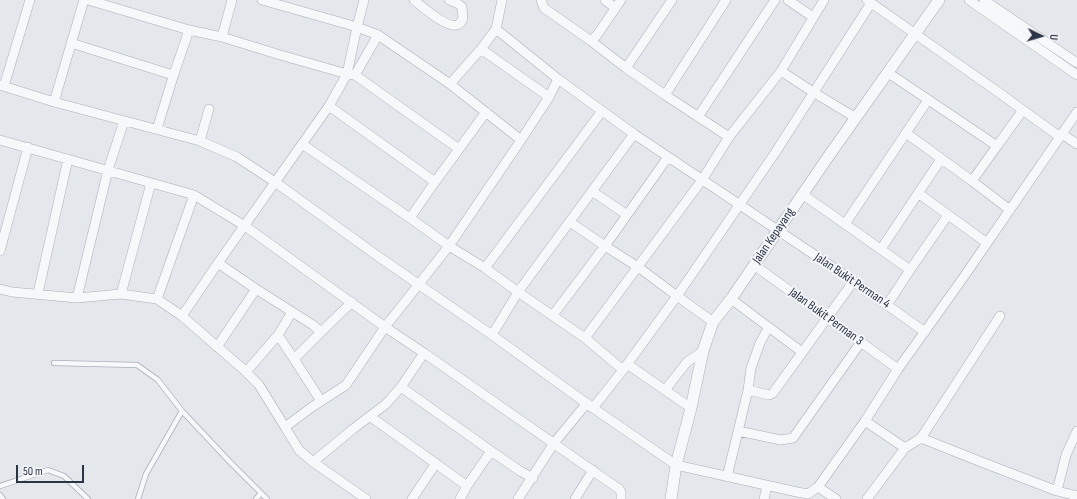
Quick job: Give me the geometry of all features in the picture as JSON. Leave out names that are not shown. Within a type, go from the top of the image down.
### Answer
[{"type":"street","points":[[30,0],[2,85],[54,102],[200,141],[237,157],[275,182],[590,406],[676,465],[808,496],[818,487],[865,421],[898,369],[1077,112]]},
{"type":"street","points":[[54,102],[84,0]]},
{"type":"street","points":[[88,0],[189,30],[222,37],[351,74],[459,149]]},
{"type":"street","points":[[222,37],[232,0]]},
{"type":"street","points":[[262,0],[357,26],[378,35],[450,84],[521,140]]},
{"type":"street","points":[[351,74],[357,26],[364,0]]},
{"type":"street","points":[[414,0],[425,9],[452,26],[456,26],[463,18],[462,7],[449,0]]},
{"type":"street","points":[[450,84],[481,49],[496,29],[502,0]]},
{"type":"street","points":[[540,0],[544,8],[626,68],[729,137]]},
{"type":"street","points":[[605,0],[615,8]]},
{"type":"street","points":[[591,41],[597,35],[621,0]]},
{"type":"street","points":[[626,68],[672,0]]},
{"type":"street","points":[[665,95],[726,0]]},
{"type":"street","points":[[698,117],[774,0]]},
{"type":"street","points":[[788,0],[813,17]]},
{"type":"street","points":[[586,338],[674,216],[702,180],[729,137],[781,71],[824,0]]},
{"type":"street","name":"Jalan Kepayang","points":[[671,499],[676,465],[691,408],[702,351],[714,322],[887,72],[939,0]]},
{"type":"street","points":[[969,0],[1077,75]]},
{"type":"street","points":[[984,0],[1077,62]]},
{"type":"street","points":[[518,499],[533,478],[554,443],[625,367],[677,296],[775,153],[869,2],[1023,110],[1077,144]]},
{"type":"street","name":"Jalan Bukit Perman 4","points":[[496,29],[558,80],[634,134],[925,332]]},
{"type":"street","points":[[157,129],[173,75],[189,30]]},
{"type":"street","points":[[182,316],[378,35]]},
{"type":"street","points":[[71,43],[173,75]]},
{"type":"street","points":[[481,49],[549,97]]},
{"type":"street","points":[[781,71],[856,118]]},
{"type":"street","points":[[887,72],[997,146]]},
{"type":"street","points":[[285,427],[346,385],[385,327],[418,283],[449,246],[521,140],[549,97],[558,80]]},
{"type":"street","points":[[845,224],[928,100]]},
{"type":"street","points":[[329,106],[435,182]]},
{"type":"street","points":[[200,141],[209,109]]},
{"type":"street","points":[[972,181],[1023,110]]},
{"type":"street","points":[[485,268],[602,111]]},
{"type":"street","points":[[410,218],[486,112]]},
{"type":"street","points":[[77,298],[108,170],[124,120]]},
{"type":"street","points":[[492,335],[518,292],[634,134]]},
{"type":"street","points":[[906,134],[1010,210]]},
{"type":"street","points":[[0,140],[194,195],[245,226],[385,327],[593,470],[619,489],[621,492],[620,499]]},
{"type":"street","points":[[302,144],[449,246],[485,268],[625,367],[665,390],[691,408]]},
{"type":"street","points":[[0,251],[28,148]]},
{"type":"street","points":[[553,315],[605,246],[668,157]]},
{"type":"street","points":[[38,294],[68,159]]},
{"type":"street","points":[[881,249],[941,159]]},
{"type":"street","points":[[121,294],[151,183]]},
{"type":"street","points":[[592,191],[627,215]]},
{"type":"street","points":[[918,193],[987,243]]},
{"type":"street","points":[[802,194],[910,270]]},
{"type":"street","points":[[157,299],[194,195]]},
{"type":"street","points":[[887,305],[948,215]]},
{"type":"street","points":[[570,222],[638,267],[714,322]]},
{"type":"street","points":[[218,263],[313,325],[321,332]]},
{"type":"street","name":"Jalan Bukit Perman 3","points":[[754,265],[898,369]]},
{"type":"street","points":[[748,390],[769,395],[773,393],[853,282]]},
{"type":"street","points":[[0,289],[12,292],[77,298],[121,294],[157,299],[182,316],[246,372],[258,385],[299,450],[313,462],[366,499]]},
{"type":"street","points":[[217,347],[256,289]]},
{"type":"street","points":[[731,299],[802,352]]},
{"type":"street","points":[[294,359],[352,302]]},
{"type":"street","points":[[246,372],[278,335],[292,312]]},
{"type":"street","points":[[867,499],[905,448],[921,438],[1000,316]]},
{"type":"street","points":[[727,477],[754,362],[760,343],[768,328]]},
{"type":"street","points":[[278,335],[321,401]]},
{"type":"street","points":[[738,431],[781,440],[793,438],[861,342]]},
{"type":"street","points":[[665,390],[687,362],[702,351]]},
{"type":"street","points":[[313,462],[386,404],[401,387],[424,353]]},
{"type":"street","points":[[401,387],[520,471],[533,478]]},
{"type":"street","points":[[371,417],[467,486]]},
{"type":"street","points":[[865,421],[905,448]]},
{"type":"street","points":[[1057,491],[1066,455],[1077,431]]},
{"type":"street","points":[[921,438],[984,464],[1057,491],[1077,496]]},
{"type":"street","points":[[460,499],[491,451]]},
{"type":"street","points":[[412,499],[436,463]]},
{"type":"street","points":[[575,499],[593,470]]},
{"type":"street","points":[[764,499],[767,486]]},
{"type":"street","points":[[818,487],[836,499]]},
{"type":"lane","points":[[54,363],[137,365],[158,380],[182,411],[267,499]]},
{"type":"lane","points":[[138,499],[146,474],[182,411]]},
{"type":"lane","points":[[0,486],[48,470],[64,476],[88,499]]},
{"type":"lane","points":[[256,499],[261,493]]},
{"type":"lane","points":[[0,495],[3,499]]}]
